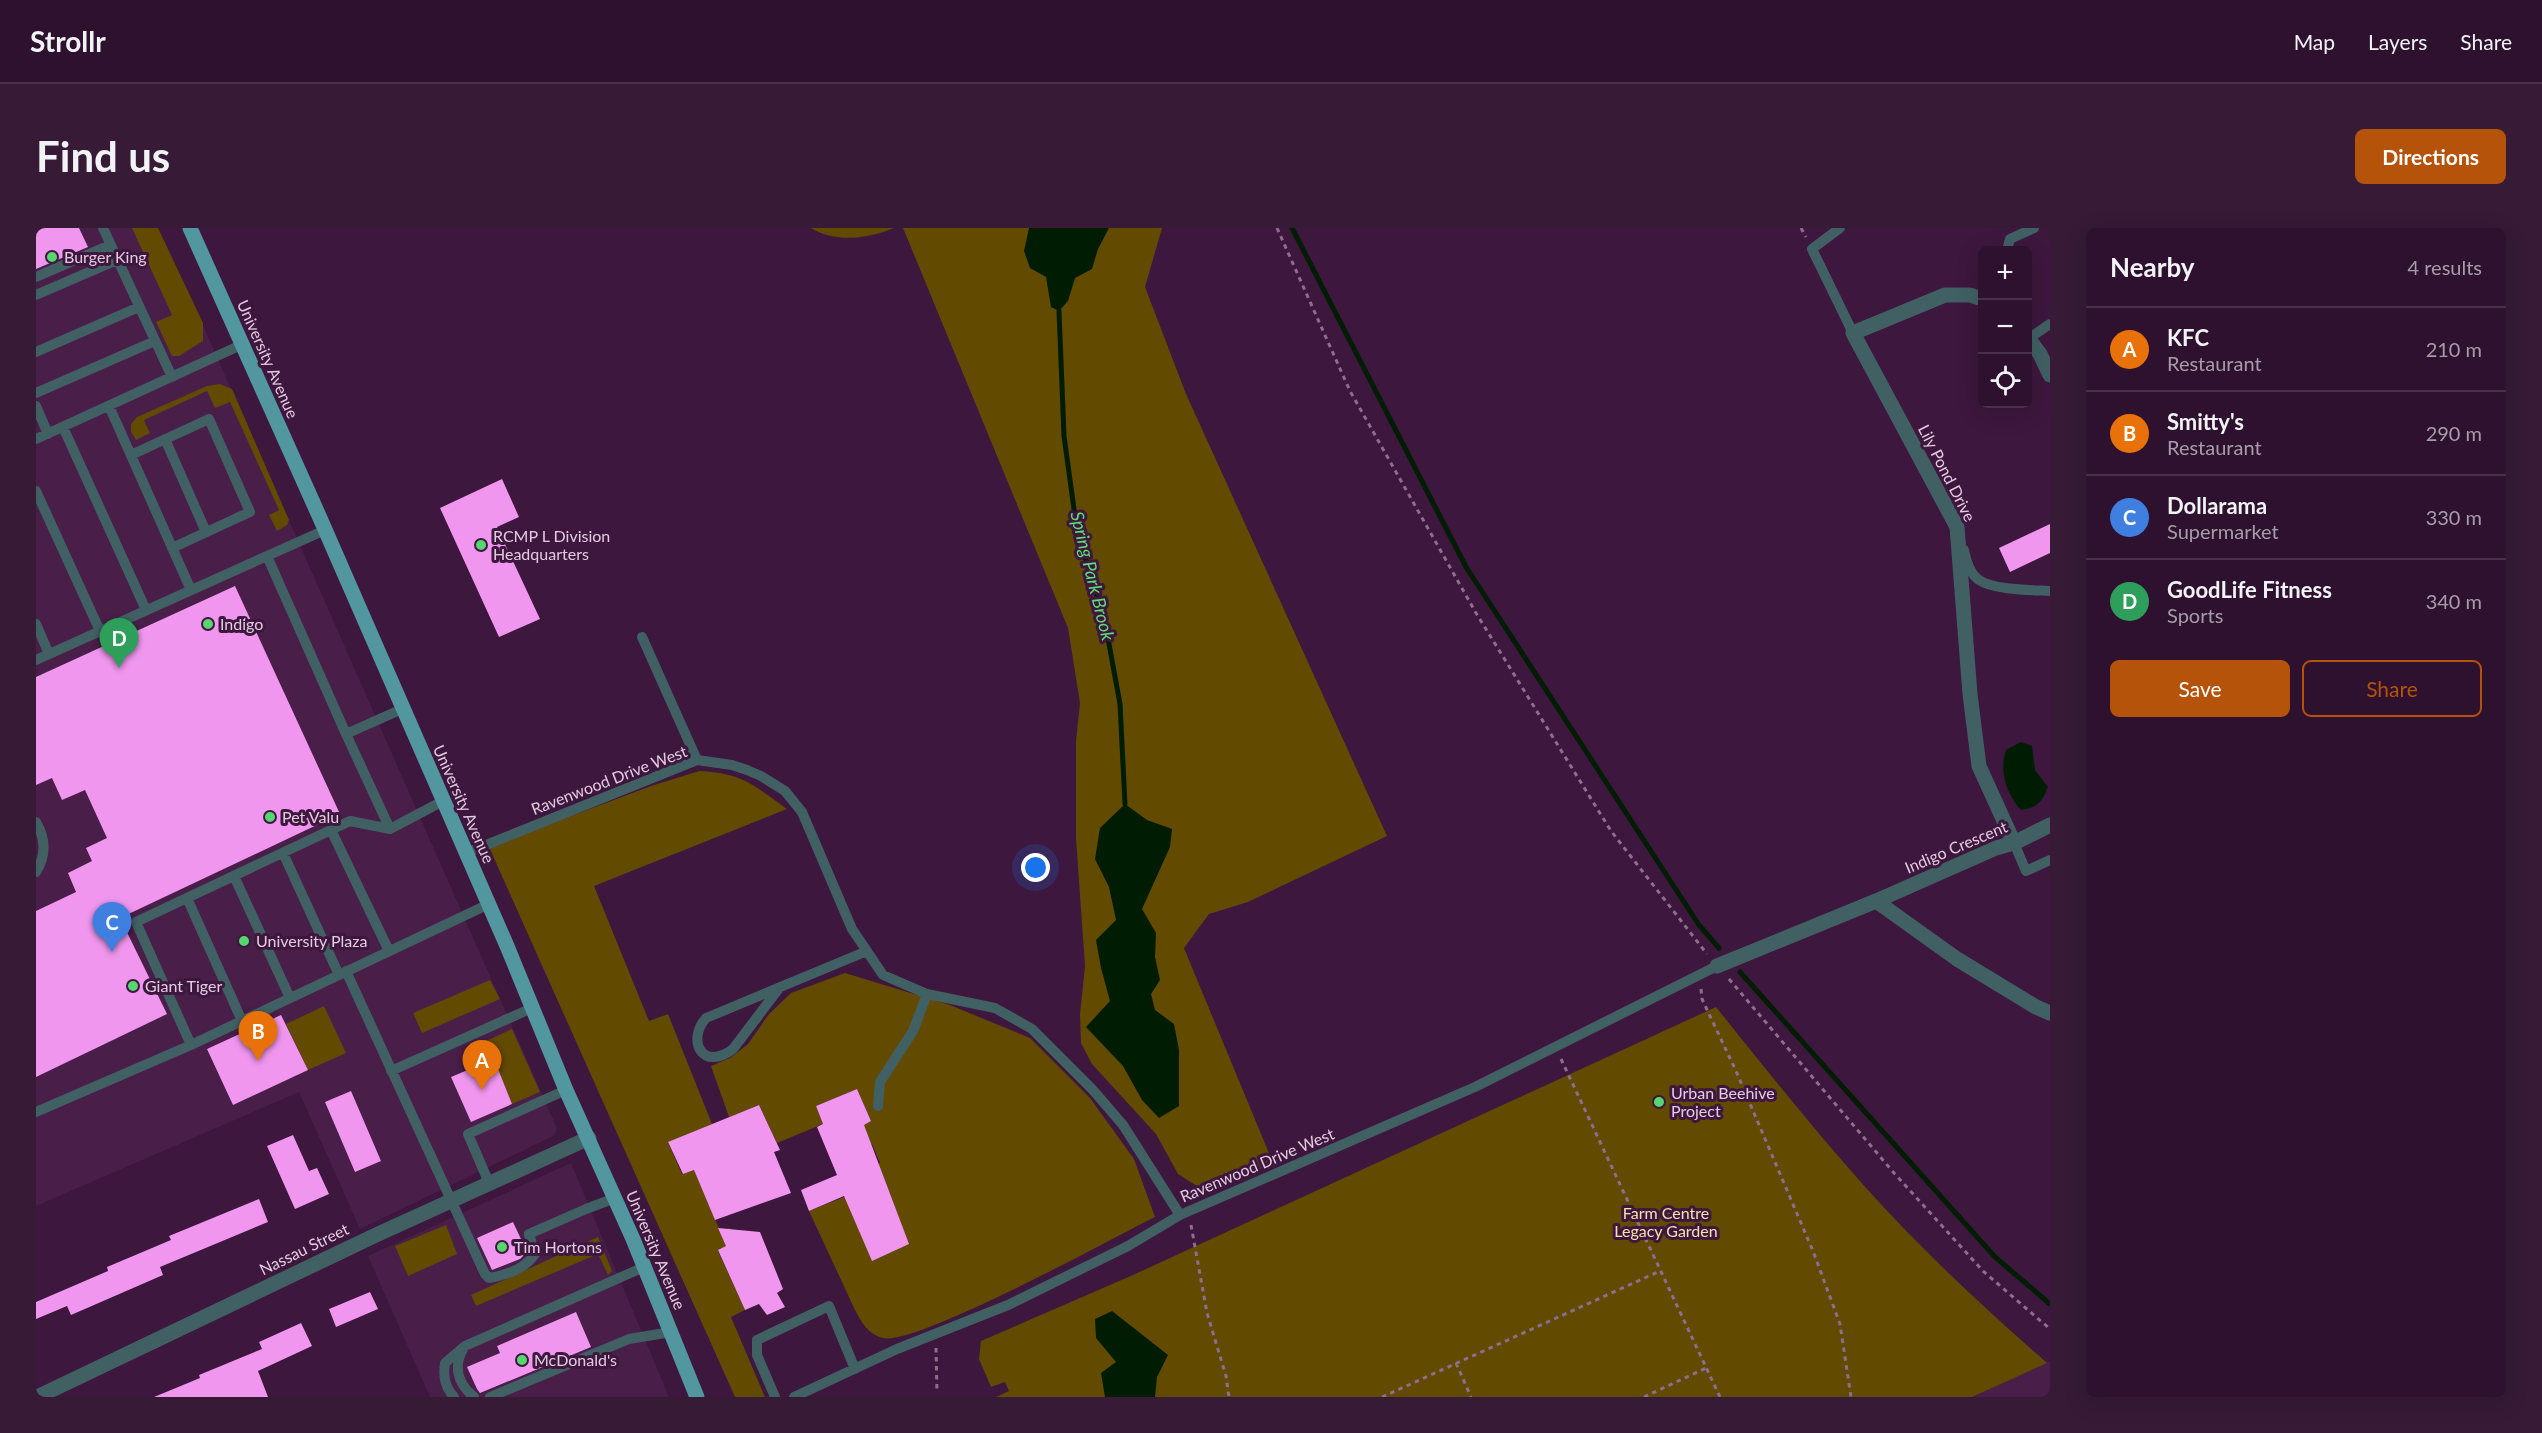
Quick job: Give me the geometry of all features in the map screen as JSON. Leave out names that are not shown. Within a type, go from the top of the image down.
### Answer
[{"type":"main road","name":"University Avenue","points":[[190,228],[489,904],[698,1397]]},
{"type":"street","points":[[1853,333],[1945,295],[1970,295],[1978,297]]},
{"type":"street","name":"Lily Pond Drive","points":[[1853,333],[1957,527],[1970,694],[1979,766],[2014,843]]},
{"type":"street","points":[[2032,343],[2050,375]]},
{"type":"street","name":"Indigo Crescent","points":[[1710,969],[1876,901],[1996,848],[2014,843],[2050,825]]},
{"type":"street","points":[[1876,901],[1957,959],[2036,1007],[2050,1013]]},
{"type":"street","name":"Nassau Street","points":[[37,1397],[450,1201],[589,1138]]},
{"type":"lane","points":[[103,228],[172,377]]},
{"type":"lane","points":[[1840,228],[1812,249],[1853,333]]},
{"type":"lane","points":[[2008,246],[2010,239],[2034,228]]},
{"type":"lane","points":[[36,277],[111,245]]},
{"type":"lane","points":[[36,295],[117,260]]},
{"type":"lane","points":[[36,352],[139,307]]},
{"type":"lane","points":[[2032,335],[2050,324]]},
{"type":"lane","points":[[36,393],[155,341]]},
{"type":"lane","points":[[36,439],[241,345]]},
{"type":"lane","points":[[36,406],[48,434]]},
{"type":"lane","points":[[109,406],[191,590]]},
{"type":"lane","points":[[131,455],[209,419],[232,470],[250,512],[172,548]]},
{"type":"lane","points":[[63,427],[146,610]]},
{"type":"lane","points":[[165,439],[206,532]]},
{"type":"lane","points":[[36,491],[100,631]]},
{"type":"lane","points":[[1957,527],[1967,564],[1979,580],[1998,586],[2050,591]]},
{"type":"lane","points":[[36,660],[325,530]]},
{"type":"lane","points":[[267,556],[390,829]]},
{"type":"lane","points":[[36,624],[49,654]]},
{"type":"lane","points":[[642,637],[697,760]]},
{"type":"lane","points":[[346,734],[402,709]]},
{"type":"lane","name":"Ravenwood Drive West","points":[[466,853],[697,760],[732,765],[761,776],[785,791],[802,812],[852,929],[883,975],[927,994],[995,1008],[1032,1029],[1093,1090],[1123,1125],[1184,1213],[1475,1087],[1710,969]]},
{"type":"lane","points":[[191,1045],[136,922],[350,821],[390,829],[443,801]]},
{"type":"lane","points":[[36,822],[45,846],[43,861],[36,872]]},
{"type":"lane","points":[[331,830],[389,951]]},
{"type":"lane","points":[[2014,843],[2026,871],[2050,860]]},
{"type":"lane","points":[[283,853],[391,1071],[479,1265],[489,1278],[501,1276],[529,1263],[535,1254],[530,1234],[615,1198]]},
{"type":"lane","points":[[234,876],[290,998]]},
{"type":"lane","points":[[187,898],[242,1021]]},
{"type":"lane","points":[[36,1112],[191,1045],[489,904]]},
{"type":"lane","points":[[780,987],[733,1049],[723,1057],[714,1059],[706,1057],[701,1052],[698,1046],[698,1033],[700,1024],[706,1018],[780,987],[867,951]]},
{"type":"lane","points":[[878,1106],[880,1082],[913,1031],[927,994]]},
{"type":"lane","points":[[391,1071],[532,1008]]},
{"type":"lane","points":[[489,1184],[468,1134],[566,1090]]},
{"type":"lane","points":[[794,1397],[1038,1290],[1128,1246],[1184,1213]]},
{"type":"lane","points":[[454,1397],[446,1384],[445,1364],[465,1346],[644,1267]]},
{"type":"lane","points":[[775,1397],[757,1355],[757,1340],[828,1306],[855,1369]]},
{"type":"lane","points":[[490,1397],[629,1339],[671,1332]]},
{"type":"lane","points":[[465,1346],[459,1357],[457,1371],[468,1392],[474,1397]]},
{"type":"path","points":[[1277,228],[1350,391],[1476,613],[1611,831],[1710,969],[1983,1271],[2050,1329]]},
{"type":"path","points":[[1710,969],[1701,988],[1702,999],[1772,1153],[1840,1323],[1851,1397]]},
{"type":"path","points":[[1555,1047],[1720,1397]]},
{"type":"path","points":[[1184,1213],[1226,1377],[1229,1397]]},
{"type":"path","points":[[1382,1397],[1660,1271]]},
{"type":"path","points":[[936,1334],[937,1393]]},
{"type":"path","points":[[1456,1364],[1472,1397]]},
{"type":"path","points":[[1644,1397],[1706,1368]]},
{"type":"shaded area","points":[[36,228],[158,228],[557,1128],[555,1135],[360,1229],[299,1092],[36,1206]]},
{"type":"shaded area","points":[[1029,228],[1109,228],[1098,249],[1092,269],[1075,278],[1068,301],[1059,311],[1051,307],[1046,277],[1030,268],[1024,251]]},
{"type":"shaded area","points":[[2021,742],[2032,746],[2035,770],[2048,787],[2044,797],[2038,803],[2031,808],[2021,810],[2011,797],[2005,782],[2003,766],[2006,750]]},
{"type":"shaded area","points":[[1125,804],[1147,820],[1172,829],[1170,847],[1142,909],[1156,933],[1155,957],[1160,980],[1151,994],[1155,1010],[1174,1024],[1179,1050],[1179,1106],[1159,1118],[1142,1100],[1123,1066],[1086,1027],[1110,1001],[1096,940],[1116,920],[1109,887],[1095,859],[1100,828]]},
{"type":"shaded area","points":[[571,1163],[669,1397],[430,1397],[368,1256]]},
{"type":"shaded area","points":[[1112,1311],[1168,1355],[1157,1377],[1155,1397],[1105,1397],[1101,1373],[1116,1362],[1096,1338],[1095,1319]]},
{"type":"shaded area","points":[[2050,1361],[2050,1397],[1972,1397]]},
{"type":"green space","points":[[132,228],[158,228],[203,323],[203,341],[179,356],[172,356],[156,322],[172,315]]},
{"type":"green space","points":[[811,228],[894,228],[873,235],[852,238],[830,236]]},
{"type":"green space","points":[[903,228],[1162,228],[1145,287],[1186,394],[1387,836],[1248,902],[1209,914],[1184,948],[1273,1163],[1242,1179],[1200,1188],[1178,1174],[1156,1134],[1092,1064],[1081,1043],[1080,1014],[1085,966],[1076,839],[1076,741],[1080,703],[1068,628]]},
{"type":"green space","points":[[220,384],[232,389],[289,520],[287,525],[277,531],[269,515],[279,510],[230,402],[215,408],[207,391],[144,420],[150,433],[136,440],[131,432],[131,424],[137,417],[207,386]]},
{"type":"green space","points":[[699,771],[726,774],[747,782],[787,809],[594,886],[649,1021],[668,1014],[712,1124],[668,1143],[682,1174],[694,1170],[720,1231],[730,1228],[736,1241],[718,1251],[745,1310],[731,1317],[765,1397],[735,1397],[489,847],[651,786]]},
{"type":"green space","points":[[845,973],[950,1005],[1030,1038],[1090,1098],[1134,1159],[1155,1217],[1059,1267],[934,1325],[902,1336],[883,1338],[870,1331],[855,1310],[809,1211],[859,1191],[853,1174],[880,1163],[872,1144],[866,1146],[858,1128],[871,1121],[857,1089],[816,1106],[823,1124],[777,1143],[759,1105],[729,1117],[711,1066],[730,1058],[748,1044],[769,1014],[791,993]]},
{"type":"green space","points":[[490,980],[500,999],[422,1033],[413,1013]]},
{"type":"green space","points":[[324,1006],[346,1053],[308,1070],[286,1024]]},
{"type":"green space","name":"Farm Centre Legacy Garden","points":[[1716,1007],[1809,1122],[1888,1212],[1954,1279],[2047,1363],[1972,1397],[996,1397],[1009,1391],[1005,1382],[991,1387],[979,1359],[981,1341],[1133,1275]]},
{"type":"green space","points":[[512,1029],[540,1092],[512,1104],[486,1041]]},
{"type":"green space","points":[[446,1225],[457,1254],[408,1276],[395,1246]]},
{"type":"green space","points":[[598,1237],[612,1271],[608,1275],[598,1254],[476,1306],[471,1295]]},
{"type":"building","name":"Burger King","points":[[36,228],[79,228],[88,247],[36,269]]},
{"type":"building","name":"RCMP L Division Headquarters","points":[[502,479],[519,517],[497,527],[540,619],[499,637],[440,508]]},
{"type":"building","points":[[2050,524],[2050,553],[2010,572],[1999,548]]},
{"type":"building","points":[[235,586],[340,814],[120,918],[167,1014],[36,1077],[36,911],[76,892],[68,873],[92,861],[86,848],[107,838],[85,790],[62,800],[52,778],[36,785],[36,677]]},
{"type":"building","points":[[281,1015],[308,1070],[233,1105],[207,1049]]},
{"type":"building","points":[[494,1059],[512,1104],[471,1122],[451,1077]]},
{"type":"building","points":[[857,1089],[871,1121],[864,1125],[909,1244],[872,1261],[844,1196],[809,1211],[801,1190],[837,1175],[817,1127],[823,1124],[816,1106]]},
{"type":"building","points":[[351,1091],[381,1161],[355,1172],[325,1102]]},
{"type":"building","points":[[759,1105],[780,1150],[774,1152],[791,1193],[715,1220],[694,1170],[683,1174],[668,1142]]},
{"type":"building","points":[[293,1135],[309,1171],[317,1168],[329,1194],[295,1209],[267,1146]]},
{"type":"building","points":[[259,1199],[268,1222],[160,1267],[163,1275],[71,1315],[67,1306],[36,1319],[36,1302],[108,1271],[107,1267],[171,1240],[169,1236]]},
{"type":"building","name":"Tim Hortons","points":[[513,1222],[527,1252],[520,1259],[492,1270],[477,1238]]},
{"type":"building","points":[[718,1228],[760,1232],[783,1289],[777,1293],[785,1307],[767,1315],[759,1304],[745,1310],[718,1250],[726,1246]]},
{"type":"building","points":[[370,1292],[378,1309],[336,1327],[329,1309]]},
{"type":"building","name":"McDonald's","points":[[576,1312],[591,1347],[480,1393],[467,1367],[500,1353],[497,1346]]},
{"type":"building","points":[[301,1323],[312,1346],[258,1371],[268,1397],[154,1397],[200,1378],[199,1375],[262,1349],[259,1342]]},
{"type":"waterway","points":[[1292,228],[1466,567],[1699,925],[1719,948]]},
{"type":"waterway","name":"Spring Park Brook","points":[[1059,311],[1064,436],[1077,531],[1105,622],[1120,704],[1125,804]]},
{"type":"waterway","points":[[1740,972],[1995,1257],[2050,1304]]},
{"type":"place","name":"Burger King","points":[[52,257]]},
{"type":"place","name":"RCMP L Division Headquarters","points":[[481,545]]},
{"type":"place","name":"Indigo","points":[[208,624]]},
{"type":"place","name":"GoodLife Fitness","points":[[119,668]]},
{"type":"place","name":"Pet Valu","points":[[270,817]]},
{"type":"place","name":"University Plaza","points":[[244,941]]},
{"type":"place","name":"Dollarama","points":[[112,952]]},
{"type":"place","name":"Giant Tiger","points":[[133,986]]},
{"type":"place","name":"Smitty's","points":[[258,1061]]},
{"type":"place","name":"KFC","points":[[482,1090]]},
{"type":"place","name":"Urban Beehive Project","points":[[1659,1102]]},
{"type":"place","name":"Tim Hortons","points":[[502,1247]]},
{"type":"place","name":"McDonald's","points":[[522,1360]]}]
